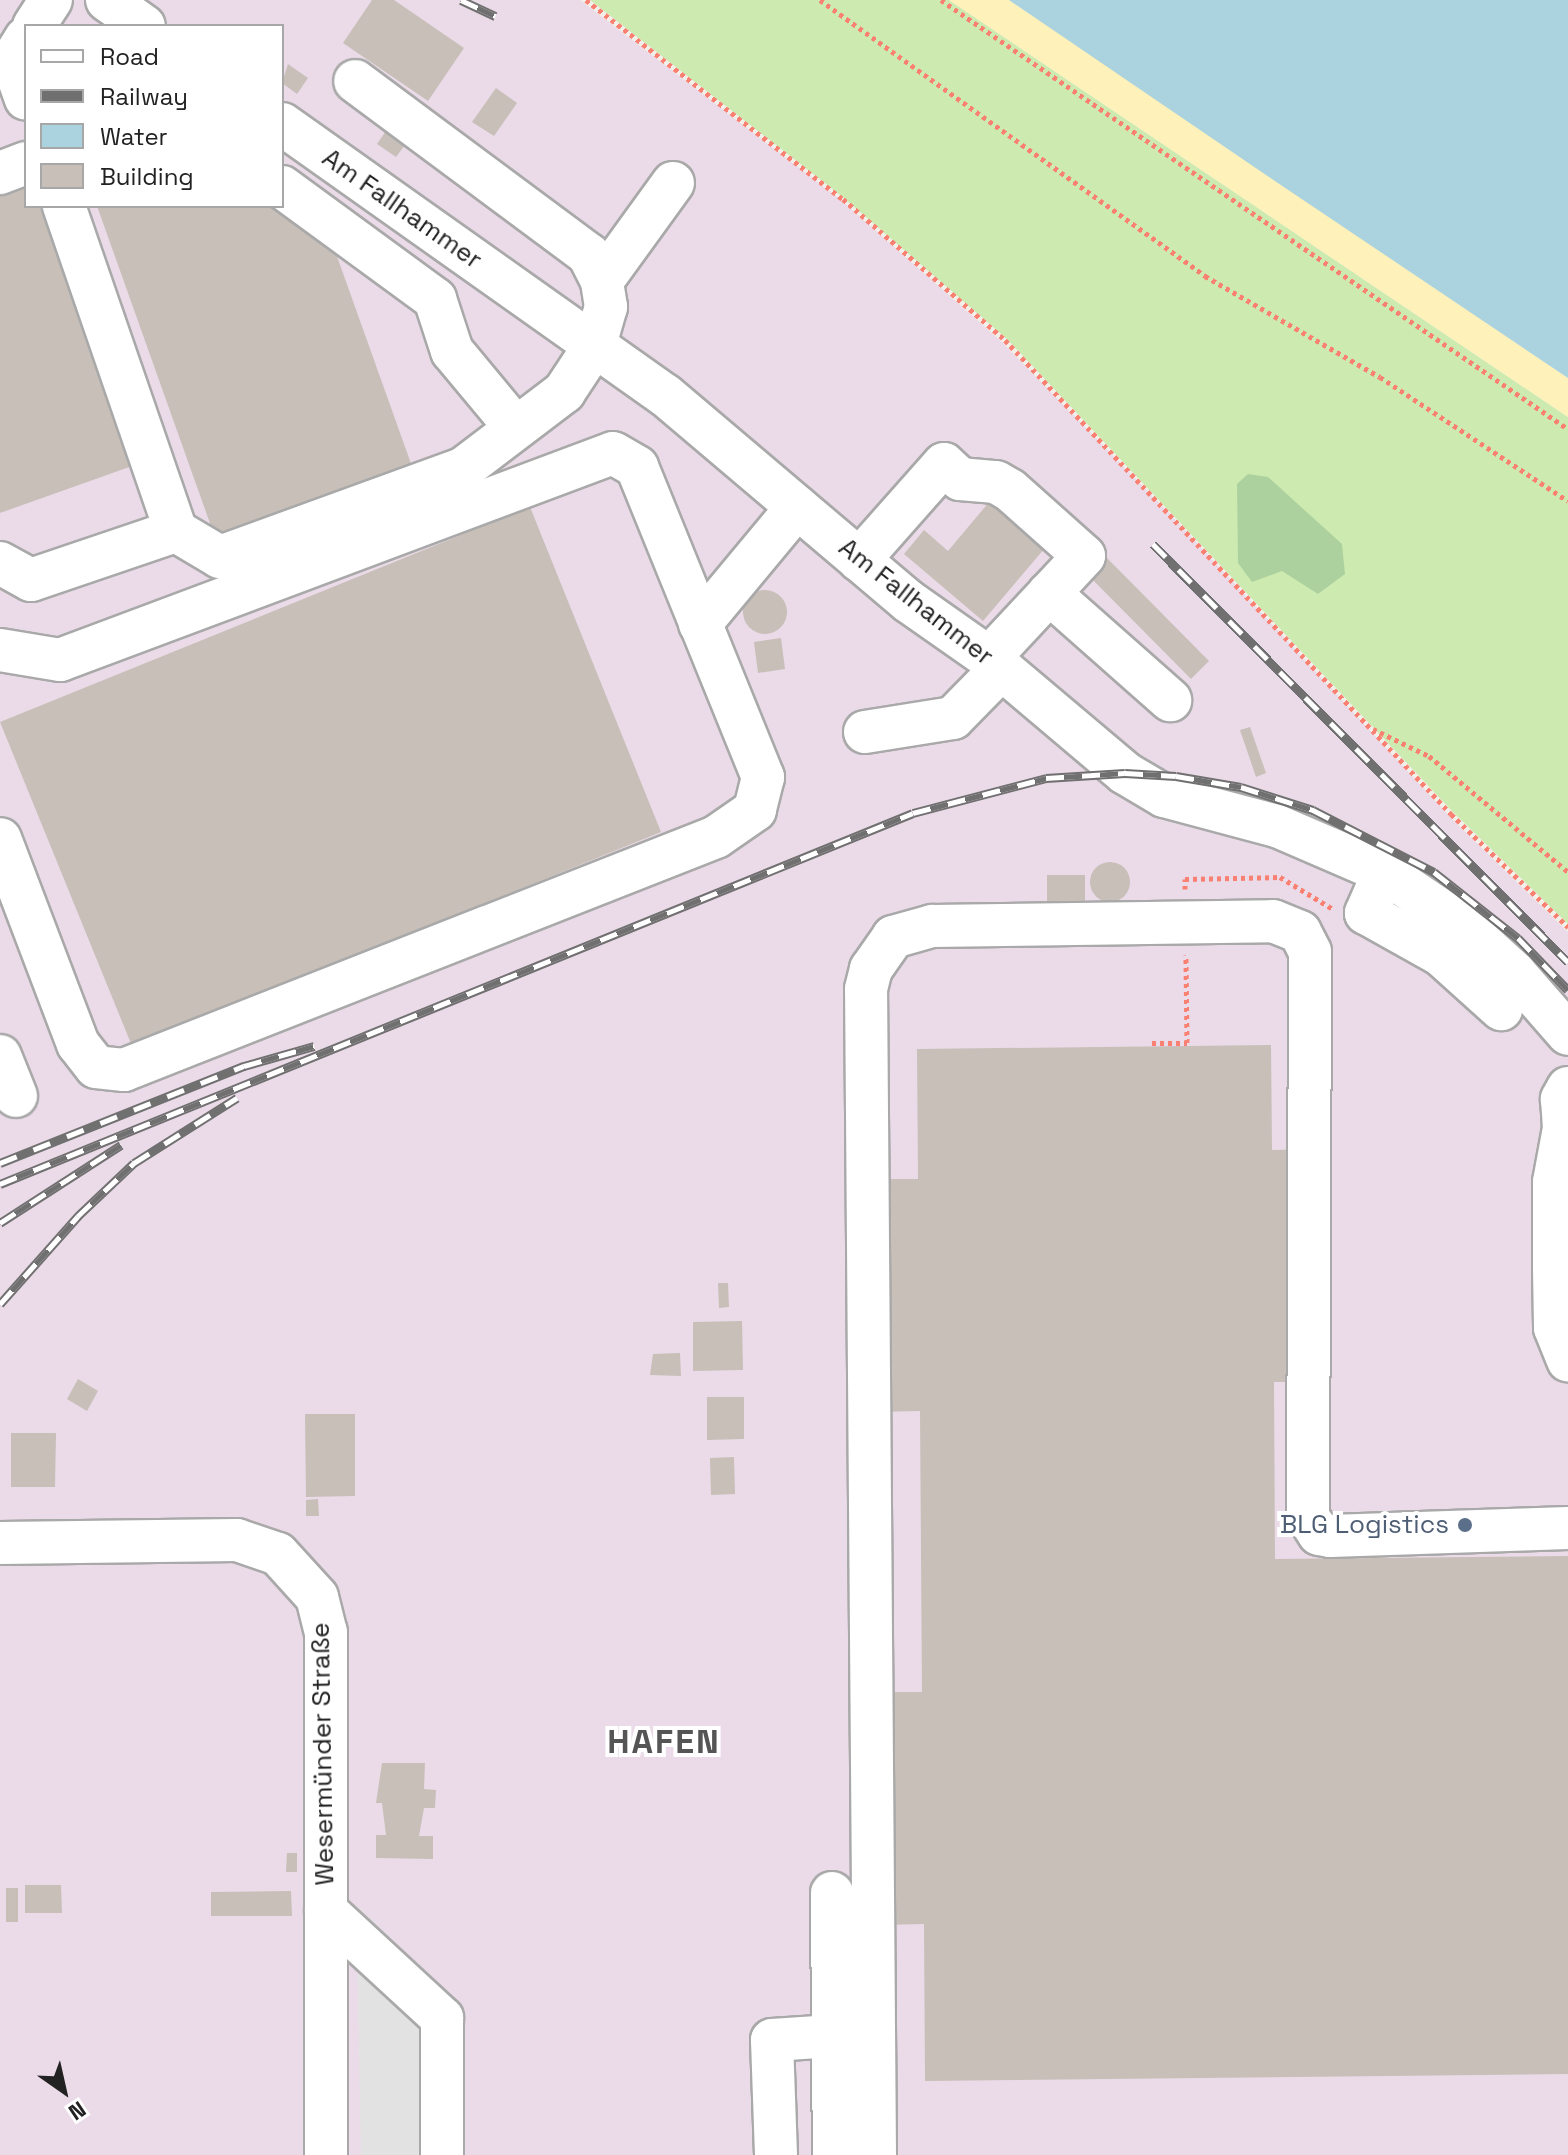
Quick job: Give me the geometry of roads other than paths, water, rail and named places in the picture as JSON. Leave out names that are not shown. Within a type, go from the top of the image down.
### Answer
[{"type":"street","points":[[34,24],[51,0]]},
{"type":"street","points":[[107,0],[141,24]]},
{"type":"street","points":[[18,47],[24,86]]},
{"type":"street","points":[[65,208],[176,531],[220,557],[464,468],[564,392],[595,345],[606,307],[602,281],[588,254],[355,81]]},
{"type":"street","name":"Am Fallhammer","points":[[284,125],[688,414],[859,560],[996,663],[1150,789],[1277,826],[1384,872],[1480,940],[1568,1034]]},
{"type":"street","points":[[0,173],[24,164]]},
{"type":"street","points":[[602,281],[673,183]]},
{"type":"street","points":[[284,188],[435,299],[452,351],[516,428]]},
{"type":"street","points":[[0,650],[60,660],[613,453],[637,467],[763,777],[755,810],[716,837],[124,1070],[96,1067],[78,1044],[0,839]]},
{"type":"street","points":[[859,560],[944,464],[960,479],[996,482],[1010,490],[1084,556],[1049,593],[953,718],[865,732]]},
{"type":"street","points":[[700,624],[797,507]]},
{"type":"street","points":[[0,563],[31,580],[176,531]]},
{"type":"street","points":[[1049,593],[1170,700]]},
{"type":"street","points":[[1384,872],[1366,913],[1441,955],[1501,1009]]},
{"type":"street","points":[[875,2155],[866,989],[871,969],[893,937],[932,926],[1273,921],[1300,932],[1310,952],[1308,1517],[1319,1534],[1330,1536],[1568,1528]]},
{"type":"street","points":[[0,1056],[16,1096]]},
{"type":"street","points":[[1567,1117],[1554,1182],[1555,1328],[1568,1361]]},
{"type":"street","name":"Wesermünder Straße","points":[[0,1543],[237,1540],[278,1554],[299,1572],[317,1597],[326,1632],[326,2155]]},
{"type":"street","points":[[832,1893],[834,2155]]},
{"type":"street","points":[[326,1911],[442,2018],[442,2155]]},
{"type":"street","points":[[776,2155],[772,2040],[833,2036]]},
{"type":"water","points":[[1009,0],[1568,0],[1568,378],[1266,175]]},
{"type":"railway","points":[[461,0],[496,16]]},
{"type":"railway","points":[[1153,544],[1568,962]]},
{"type":"railway","points":[[0,1184],[913,813],[1046,778],[1125,773],[1176,776],[1241,787],[1313,810],[1434,872],[1518,938],[1568,990]]},
{"type":"railway","points":[[0,1163],[244,1066],[314,1046]]},
{"type":"railway","points":[[0,1304],[78,1216],[134,1163],[237,1098]]},
{"type":"railway","points":[[0,1223],[121,1145]]},
{"type":"place","name":"BLG Logistics","points":[[1465,1525]]},
{"type":"district","name":"HAFEN","points":[[664,1742]]}]
